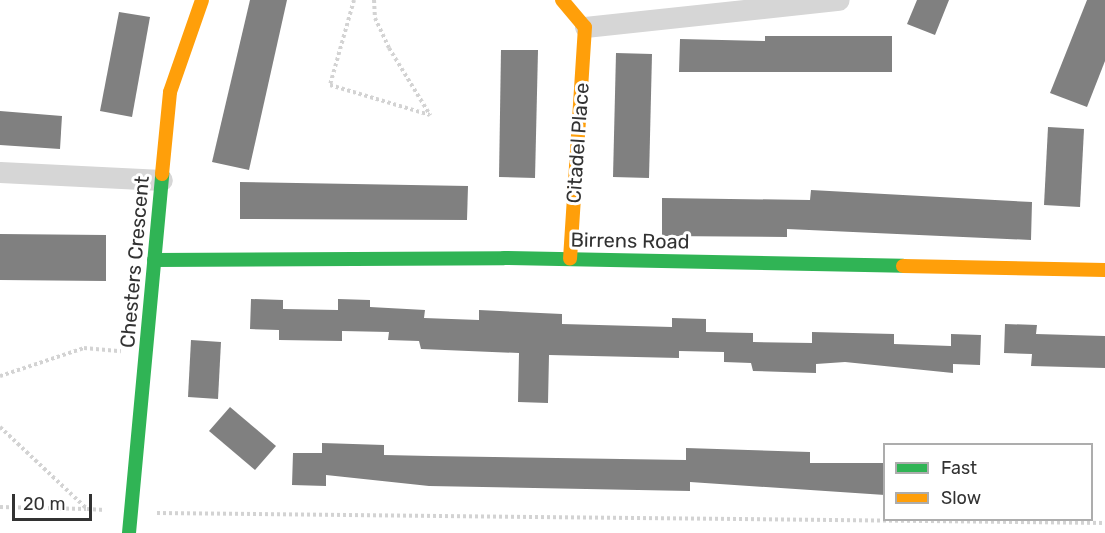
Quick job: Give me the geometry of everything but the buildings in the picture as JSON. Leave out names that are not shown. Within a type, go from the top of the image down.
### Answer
[{"type":"street","name":"Chesters Crescent","points":[[129,533],[170,92],[202,0]]},
{"type":"street","points":[[562,0],[585,27],[839,0]]},
{"type":"street","name":"Citadel Place","points":[[570,259],[585,27]]},
{"type":"street","points":[[0,172],[162,180]]},
{"type":"street","name":"Birrens Road","points":[[154,260],[570,259],[1105,270]]},
{"type":"path","points":[[354,0],[330,86],[430,115],[389,48],[375,18],[374,0]]},
{"type":"path","points":[[0,376],[84,348],[146,352]]},
{"type":"path","points":[[0,427],[87,509]]},
{"type":"path","points":[[0,507],[131,512],[883,520]]},
{"type":"path","points":[[928,521],[1105,523]]},
{"type":"traffic: fast","points":[[129,533],[162,174]]},
{"type":"traffic: fast","points":[[154,260],[504,258],[903,266]]},
{"type":"traffic: slow","points":[[162,174],[170,92],[202,0]]},
{"type":"traffic: slow","points":[[562,0],[585,27],[570,259]]},
{"type":"traffic: slow","points":[[903,266],[1105,270]]}]
